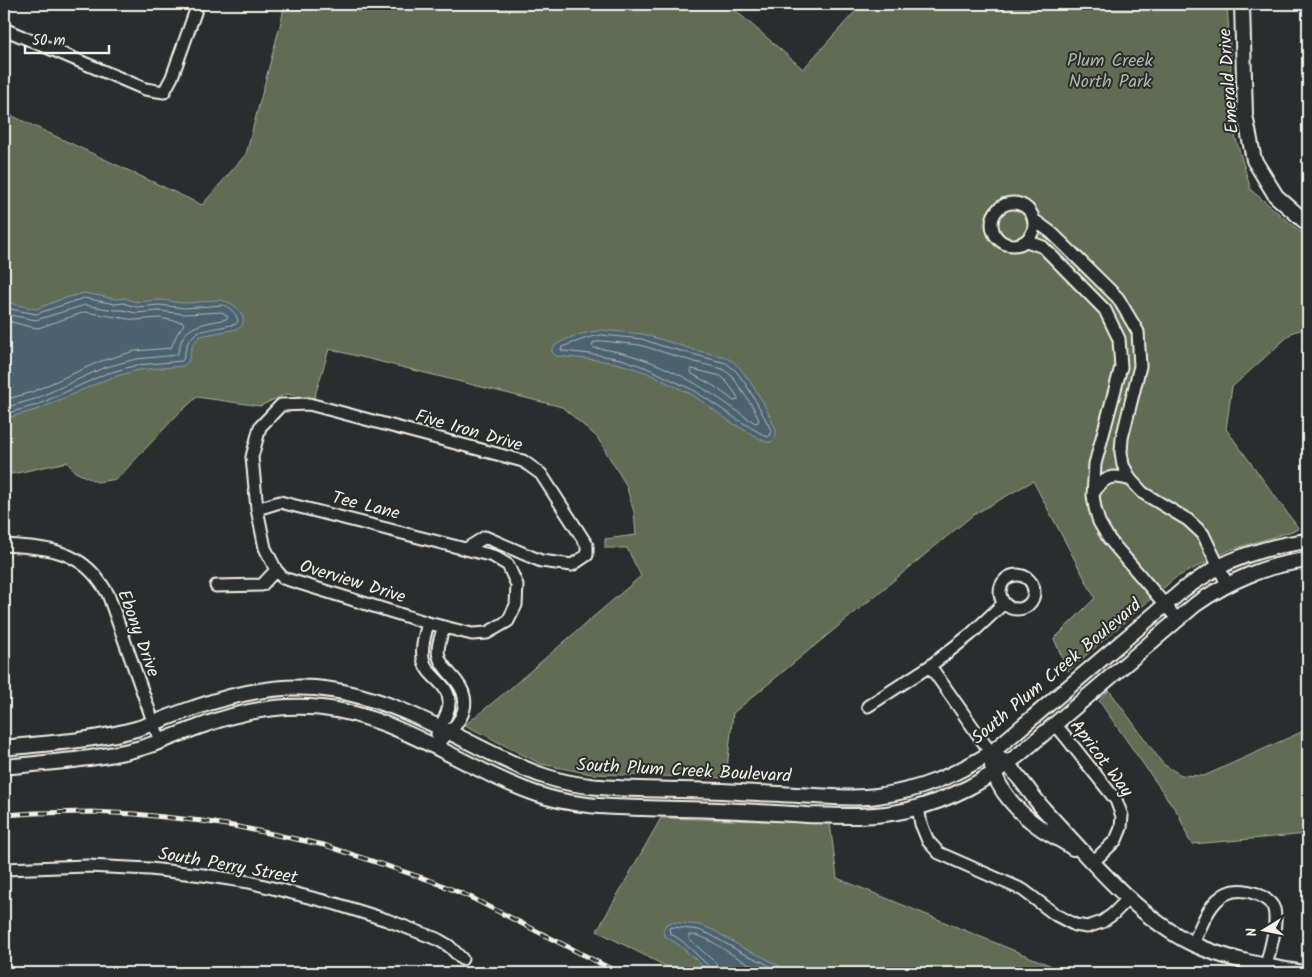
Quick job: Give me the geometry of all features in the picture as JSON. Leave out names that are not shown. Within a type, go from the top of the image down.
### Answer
[{"type":"street","points":[[4,29],[145,89],[164,92],[172,78],[198,4]]},
{"type":"street","name":"Emerald Drive","points":[[1242,4],[1245,115],[1254,160],[1276,196],[1308,224]]},
{"type":"street","points":[[1012,202],[1019,203],[1026,206],[1031,212],[1034,228],[1032,235],[1027,240],[1016,245],[1008,245],[995,236],[992,229],[993,218],[1001,206],[1012,202]]},
{"type":"street","points":[[1034,220],[1052,233],[1118,298],[1138,332],[1140,366],[1122,438],[1123,466],[1142,493],[1188,520],[1203,534],[1227,584]]},
{"type":"street","points":[[1027,240],[1043,247],[1105,310],[1119,339],[1121,367],[1095,464],[1093,494],[1095,508],[1099,522],[1109,539],[1178,620]]},
{"type":"street","name":"Five Iron Drive","points":[[257,509],[252,457],[260,427],[281,405],[309,404],[522,461],[541,474],[587,544],[587,555],[572,565],[541,561],[485,537],[466,549]]},
{"type":"street","points":[[1093,494],[1099,484],[1108,478],[1120,476],[1132,480]]},
{"type":"street","name":"Tee Lane","points":[[257,509],[280,502],[466,549]]},
{"type":"street","points":[[257,509],[265,548],[276,570]]},
{"type":"street","name":"South Plum Creek Boulevard","points":[[4,748],[100,737],[129,731],[234,695],[290,688],[334,690],[356,694],[396,707],[533,772],[559,781],[614,788],[846,798],[874,797],[903,792],[931,784],[991,753],[1184,589],[1218,567],[1259,551],[1308,541]]},
{"type":"street","name":"Ebony Drive","points":[[4,545],[38,547],[64,552],[82,563],[97,576],[108,594],[160,741]]},
{"type":"street","name":"Overview Drive","points":[[216,586],[262,585],[276,570],[283,578],[428,623],[472,634],[487,633],[508,621],[516,605],[517,585],[508,565],[493,556],[466,549]]},
{"type":"street","points":[[4,767],[104,756],[144,747],[239,714],[272,708],[310,707],[352,713],[389,725],[512,784],[555,800],[592,806],[860,817],[885,814],[918,807],[957,794],[994,774],[1196,604],[1227,584],[1264,569],[1308,560]]},
{"type":"street","points":[[868,706],[930,666],[971,634],[1004,604]]},
{"type":"street","points":[[428,623],[423,644],[424,662],[427,670],[448,693],[449,699],[444,729],[434,746]]},
{"type":"street","points":[[444,627],[439,645],[439,658],[458,683],[465,697],[465,705],[457,723],[444,729]]},
{"type":"street","points":[[930,666],[991,753],[994,774],[1014,804],[1040,828],[1093,862]]},
{"type":"street","name":"Apricot Way","points":[[1054,724],[1066,736],[1116,800],[1122,816],[1121,828],[1116,840],[1093,862]]},
{"type":"street","points":[[991,753],[1000,757],[1008,764],[1039,804],[1093,862],[1129,898],[1156,921],[1193,944],[1230,958],[1302,973]]},
{"type":"street","points":[[918,807],[921,824],[928,841],[939,853],[1023,890],[1056,915],[1075,925],[1087,927],[1102,922],[1129,898]]},
{"type":"street","name":"South Perry Street","points":[[4,869],[86,866],[150,869],[249,882],[336,904],[387,920],[437,939],[449,946],[462,959]]},
{"type":"street","points":[[1193,944],[1209,909],[1220,897],[1233,891],[1250,892],[1263,896],[1273,906],[1276,919],[1266,966]]},
{"type":"green space","name":"Plum Creek North Park","points":[[284,4],[728,4],[803,69],[862,4],[1227,4],[1231,61],[1230,119],[1251,190],[1308,238],[1308,328],[1293,332],[1232,387],[1226,429],[1299,529],[1230,550],[1175,578],[1068,671],[1054,639],[1095,598],[1033,481],[973,515],[733,713],[726,778],[591,774],[541,764],[465,725],[641,576],[627,548],[605,548],[605,539],[636,535],[634,512],[626,485],[597,437],[562,407],[329,349],[314,399],[286,394],[260,406],[197,397],[177,415],[117,479],[97,482],[75,472],[67,462],[4,475],[4,112],[202,205],[246,154]]},
{"type":"green space","points":[[1109,690],[1163,764],[1181,775],[1204,776],[1308,729],[1308,834],[1193,844],[1189,840],[1179,815],[1099,701]]},
{"type":"green space","points":[[661,818],[830,823],[837,878],[1069,973],[679,973],[597,931]]},
{"type":"water","points":[[84,293],[116,299],[126,298],[138,302],[160,300],[191,303],[222,300],[235,306],[241,313],[243,322],[237,329],[200,336],[193,344],[188,362],[183,366],[138,370],[107,379],[39,409],[4,419],[4,299],[13,304],[36,309]]},
{"type":"water","points":[[602,330],[643,334],[698,351],[722,356],[732,361],[740,368],[763,402],[776,430],[774,439],[771,442],[766,442],[732,423],[693,395],[645,372],[620,364],[598,360],[556,356],[552,352],[552,348],[569,338]]},
{"type":"water","points":[[673,922],[700,925],[713,930],[791,973],[711,973],[679,945],[665,936],[663,931],[666,924]]},
{"type":"railway","points":[[4,815],[91,812],[135,814],[239,827],[324,845],[432,881],[470,897],[619,973]]}]
